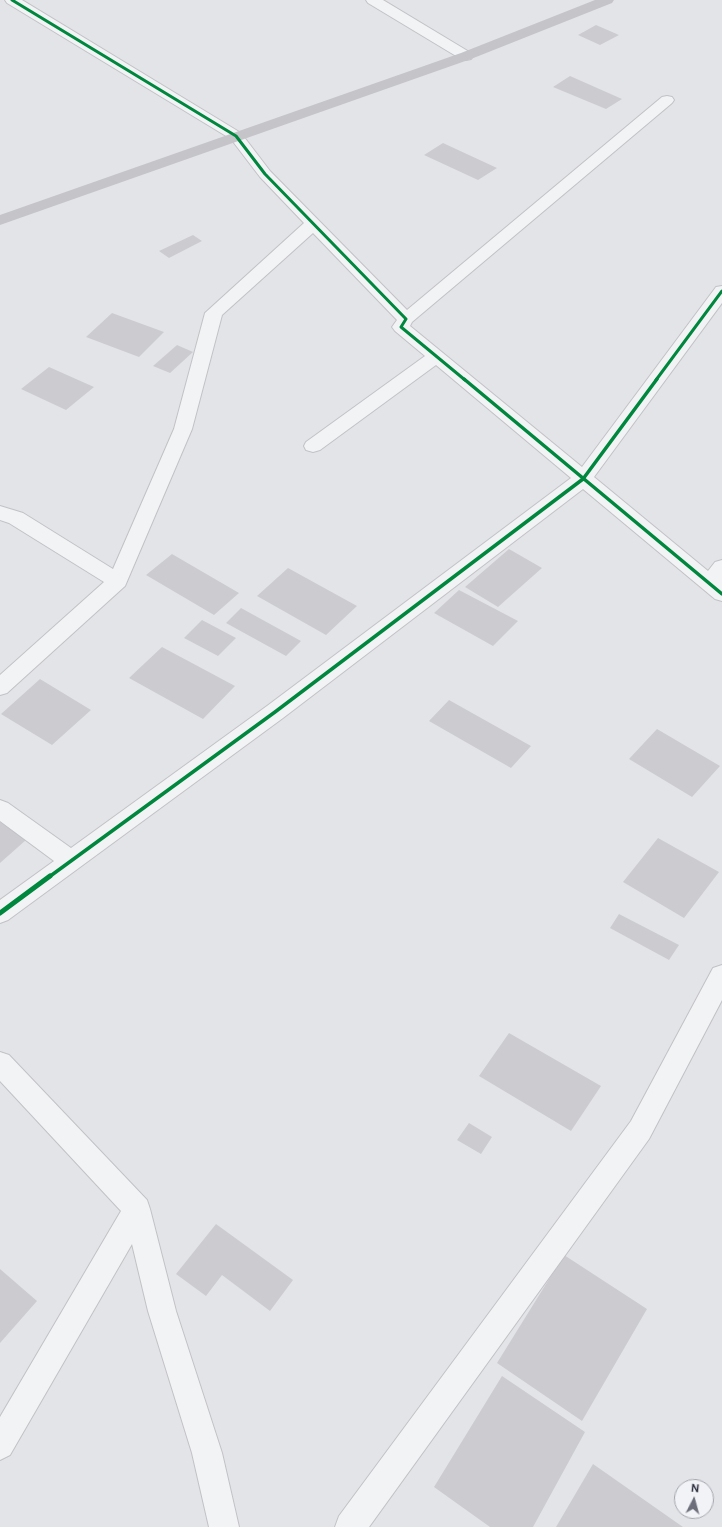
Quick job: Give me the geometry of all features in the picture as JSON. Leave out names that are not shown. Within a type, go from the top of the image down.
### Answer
[{"type":"street","points":[[12,0],[236,136],[265,174],[406,319]]},
{"type":"street","points":[[373,0],[466,56]]},
{"type":"street","points":[[0,220],[466,56],[607,0]]},
{"type":"street","points":[[667,100],[406,319],[401,327],[715,589],[722,567]]},
{"type":"street","points":[[0,687],[118,581],[183,429],[214,313],[314,223]]},
{"type":"street","points":[[0,913],[275,712],[583,478],[722,291]]},
{"type":"street","points":[[313,446],[436,356]]},
{"type":"street","points":[[0,513],[16,518],[118,581]]},
{"type":"street","points":[[0,809],[71,861]]},
{"type":"street","points":[[350,1527],[640,1130],[722,976]]},
{"type":"street","points":[[0,1063],[137,1209],[162,1311],[208,1453],[224,1527]]},
{"type":"street","points":[[0,1445],[137,1209]]},
{"type":"building","points":[[596,25],[619,35],[600,45],[578,35]]},
{"type":"building","points":[[570,76],[622,99],[606,109],[553,87]]},
{"type":"building","points":[[443,143],[497,168],[478,180],[424,155]]},
{"type":"building","points":[[193,235],[202,241],[169,258],[159,251]]},
{"type":"building","points":[[112,313],[164,332],[139,357],[86,337]]},
{"type":"building","points":[[177,345],[193,352],[170,373],[153,366]]},
{"type":"building","points":[[49,367],[94,387],[66,410],[21,389]]},
{"type":"building","points":[[509,549],[542,568],[498,607],[465,587]]},
{"type":"building","points":[[172,554],[239,593],[214,615],[146,575]]},
{"type":"building","points":[[288,568],[357,606],[326,635],[257,596]]},
{"type":"building","points":[[459,590],[518,621],[493,646],[434,613]]},
{"type":"building","points":[[241,608],[301,641],[286,656],[226,623]]},
{"type":"building","points":[[202,620],[236,638],[218,656],[184,638]]},
{"type":"building","points":[[162,647],[235,686],[203,719],[129,678]]},
{"type":"building","points":[[40,679],[91,710],[52,745],[1,714]]},
{"type":"building","points":[[449,700],[531,746],[511,768],[429,721]]},
{"type":"building","points":[[657,729],[720,766],[692,797],[629,759]]},
{"type":"building","points":[[0,822],[26,840],[0,863]]},
{"type":"building","points":[[658,838],[719,872],[684,918],[623,882]]},
{"type":"building","points":[[619,914],[679,945],[669,960],[610,928]]},
{"type":"building","points":[[509,1033],[601,1086],[571,1131],[479,1076]]},
{"type":"building","points":[[469,1123],[492,1137],[481,1154],[457,1140]]},
{"type":"building","points":[[216,1224],[293,1280],[270,1311],[222,1275],[206,1296],[176,1274]]},
{"type":"building","points":[[564,1255],[647,1309],[582,1421],[497,1363]]},
{"type":"building","points":[[0,1269],[37,1301],[0,1343]]},
{"type":"building","points":[[502,1376],[585,1432],[533,1527],[490,1527],[434,1487]]},
{"type":"building","points":[[593,1464],[683,1527],[556,1527]]},
{"type":"cycle path","points":[[12,0],[236,136],[265,174],[406,319],[401,327],[722,594]]},
{"type":"cycle path","points":[[0,913],[275,712],[583,479],[722,291]]}]
